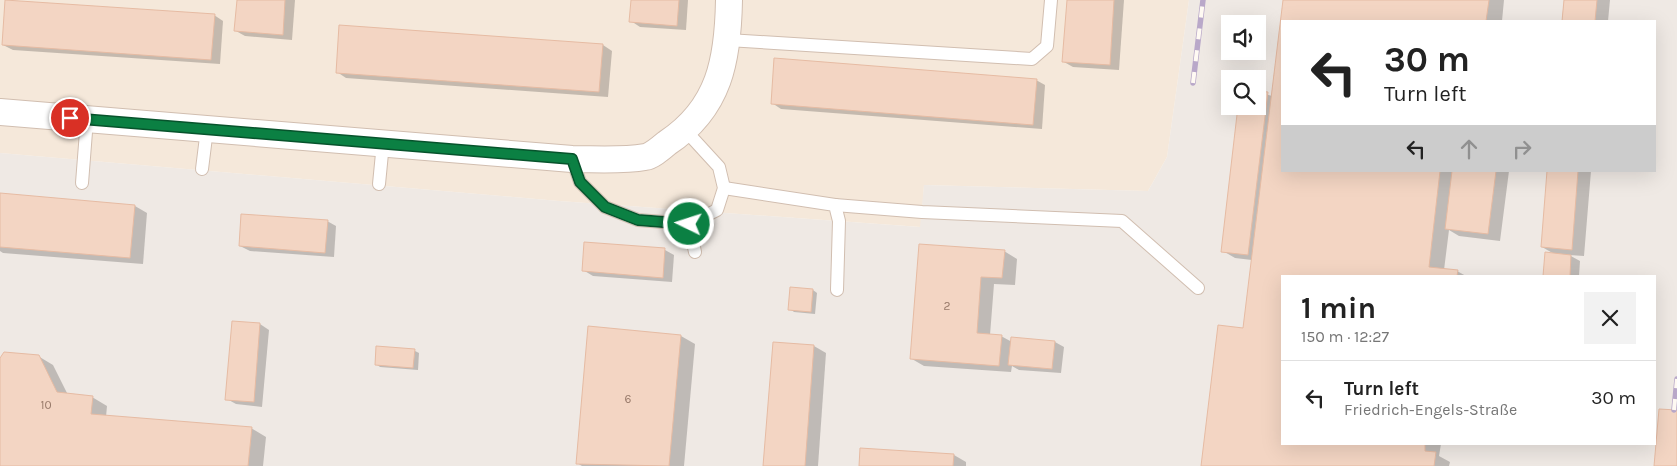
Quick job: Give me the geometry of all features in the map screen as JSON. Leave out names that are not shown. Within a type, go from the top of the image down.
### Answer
[{"type":"street","points":[[0,112],[572,159],[647,157],[686,131],[708,102],[722,70],[728,40],[728,0]]},
{"type":"lane","points":[[728,40],[1032,59],[1047,46],[1051,0]]},
{"type":"lane","points":[[82,182],[87,119]]},
{"type":"lane","points":[[202,169],[207,129]]},
{"type":"lane","points":[[572,159],[580,182],[605,207],[638,220],[689,224],[716,210],[724,188],[718,167],[686,131]]},
{"type":"lane","points":[[379,184],[383,143]]},
{"type":"lane","points":[[724,188],[835,205],[922,212],[1122,220],[1198,288]]},
{"type":"lane","points":[[835,205],[840,221],[837,290]]},
{"type":"lane","points":[[689,224],[695,252]]},
{"type":"shaded area","points":[[0,0],[1189,0],[1167,157],[1148,191],[924,185],[921,227],[559,201],[0,153]]},
{"type":"shaded area","points":[[1189,0],[1677,0],[1677,466],[0,466],[0,153],[559,201],[920,227],[924,185],[1148,191],[1167,157]]},
{"type":"building","points":[[5,0],[215,14],[211,60],[2,45]]},
{"type":"building","points":[[237,0],[285,0],[283,35],[234,31]]},
{"type":"building","points":[[631,0],[679,0],[677,26],[629,22]]},
{"type":"building","points":[[1067,0],[1114,0],[1110,65],[1062,62]]},
{"type":"building","points":[[1283,0],[1489,0],[1486,20],[1281,20],[1281,172],[1440,172],[1429,267],[1458,270],[1457,275],[1281,275],[1281,445],[1425,445],[1425,451],[1436,452],[1434,466],[1201,466],[1218,325],[1243,328]]},
{"type":"building","points":[[1564,0],[1597,0],[1595,20],[1562,20]]},
{"type":"building","points":[[339,25],[603,44],[599,92],[336,73]]},
{"type":"building","points":[[774,58],[1037,79],[1033,125],[771,104]]},
{"type":"building","points":[[1266,92],[1268,92],[1266,108]]},
{"type":"building","points":[[1237,115],[1265,115],[1248,255],[1221,252]]},
{"type":"building","points":[[1452,172],[1496,172],[1488,234],[1445,229]]},
{"type":"building","points":[[1547,172],[1578,172],[1572,250],[1541,247]]},
{"type":"building","points":[[0,193],[135,205],[130,258],[0,247]]},
{"type":"building","points":[[241,214],[328,220],[325,253],[239,246]]},
{"type":"building","points":[[584,242],[665,248],[663,278],[582,271]]},
{"type":"building","points":[[919,244],[1005,250],[1002,278],[981,277],[977,333],[1002,335],[999,366],[910,359]]},
{"type":"building","points":[[1545,252],[1571,255],[1570,275],[1543,275]]},
{"type":"building","points":[[790,287],[813,289],[811,312],[788,310]]},
{"type":"building","points":[[232,321],[260,323],[254,402],[225,400]]},
{"type":"building","points":[[588,326],[681,335],[669,466],[576,464]]},
{"type":"building","points":[[1011,337],[1055,341],[1052,369],[1008,365]]},
{"type":"building","points":[[773,342],[814,345],[805,466],[763,466]]},
{"type":"building","points":[[376,346],[415,349],[413,368],[375,365]]},
{"type":"building","points":[[4,352],[39,355],[57,392],[93,396],[91,414],[252,427],[248,466],[0,466],[0,358]]},
{"type":"building","points":[[1659,409],[1677,410],[1677,466],[1654,466]]},
{"type":"building","points":[[860,448],[954,454],[953,466],[859,466]]},
{"type":"railway","points":[[1193,83],[1203,0]]},
{"type":"railway","points":[[1674,410],[1677,379]]},
{"type":"route","points":[[70,118],[572,159],[580,182],[605,207],[638,220],[689,224]]}]
